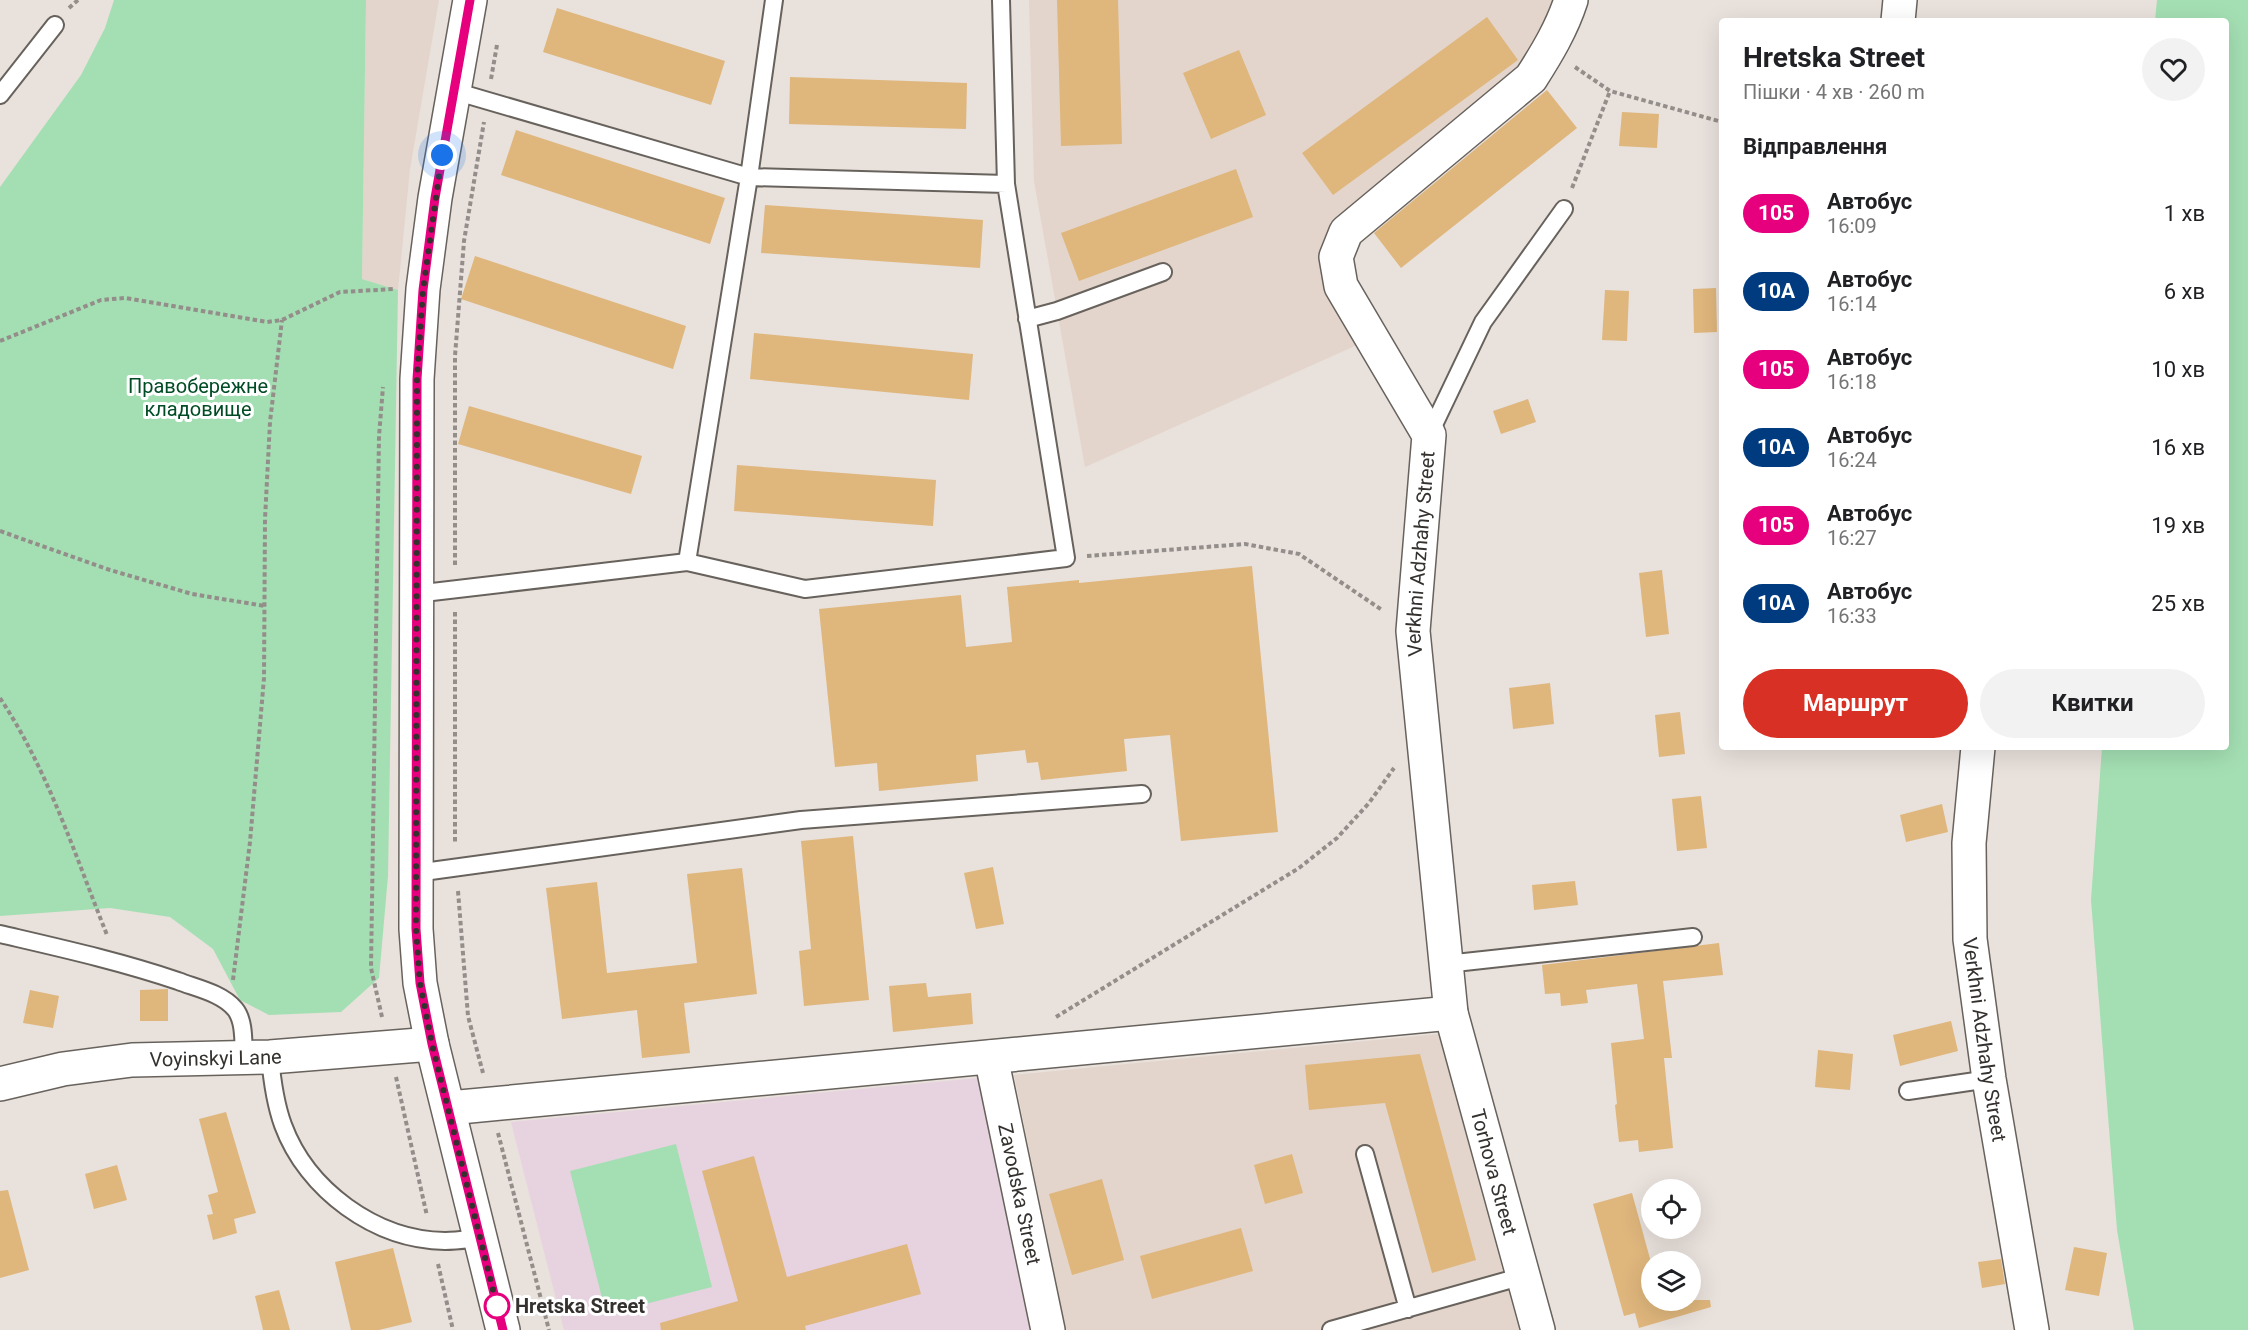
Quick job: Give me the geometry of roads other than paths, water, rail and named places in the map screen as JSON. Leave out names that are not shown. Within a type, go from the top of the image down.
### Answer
[{"type":"street","points":[[470,0],[435,198],[423,290],[417,379],[416,929],[420,983],[432,1044],[503,1330]]},
{"type":"street","name":"Verkhni Adzhahy Street","points":[[1450,1013],[1413,631],[1429,435],[1341,286],[1336,257],[1346,232],[1531,78],[1549,50],[1566,16],[1571,0]]},
{"type":"street","points":[[1898,18],[1900,0]]},
{"type":"street","name":"Verkhni Adzhahy Street","points":[[1978,750],[1970,843],[1970,939],[1989,1078],[2032,1330]]},
{"type":"street","points":[[448,1108],[1450,1013]]},
{"type":"street","name":"Torhova Street","points":[[1450,1013],[1538,1330]]},
{"type":"street","name":"Voyinskyi Lane","points":[[0,1084],[63,1069],[132,1060],[257,1058],[432,1044]]},
{"type":"street","name":"Zavodska Street","points":[[991,1057],[1048,1330]]},
{"type":"lane","points":[[687,562],[750,177],[774,0]]},
{"type":"lane","points":[[416,594],[687,562],[805,589],[1066,558],[1006,184],[1001,0]]},
{"type":"lane","points":[[0,95],[55,25]]},
{"type":"lane","points":[[454,91],[750,177],[1006,184]]},
{"type":"lane","points":[[1429,435],[1483,322],[1564,209]]},
{"type":"lane","points":[[1028,319],[1057,311],[1163,272]]},
{"type":"lane","points":[[416,873],[801,820],[1142,794]]},
{"type":"lane","points":[[0,934],[117,962],[200,989],[223,999],[237,1010],[295,1150],[327,1191],[370,1222],[394,1232],[446,1241],[482,1238]]},
{"type":"lane","points":[[1446,964],[1693,938]]},
{"type":"lane","points":[[1908,1091],[1989,1078]]},
{"type":"lane","points":[[1365,1154],[1408,1309]]},
{"type":"lane","points":[[1331,1330],[1523,1276]]},
{"type":"place","name":"Hretska Street","points":[[497,1306]]},
{"type":"park label","name":"Правобережне кладовище","points":[[198,398]]}]
